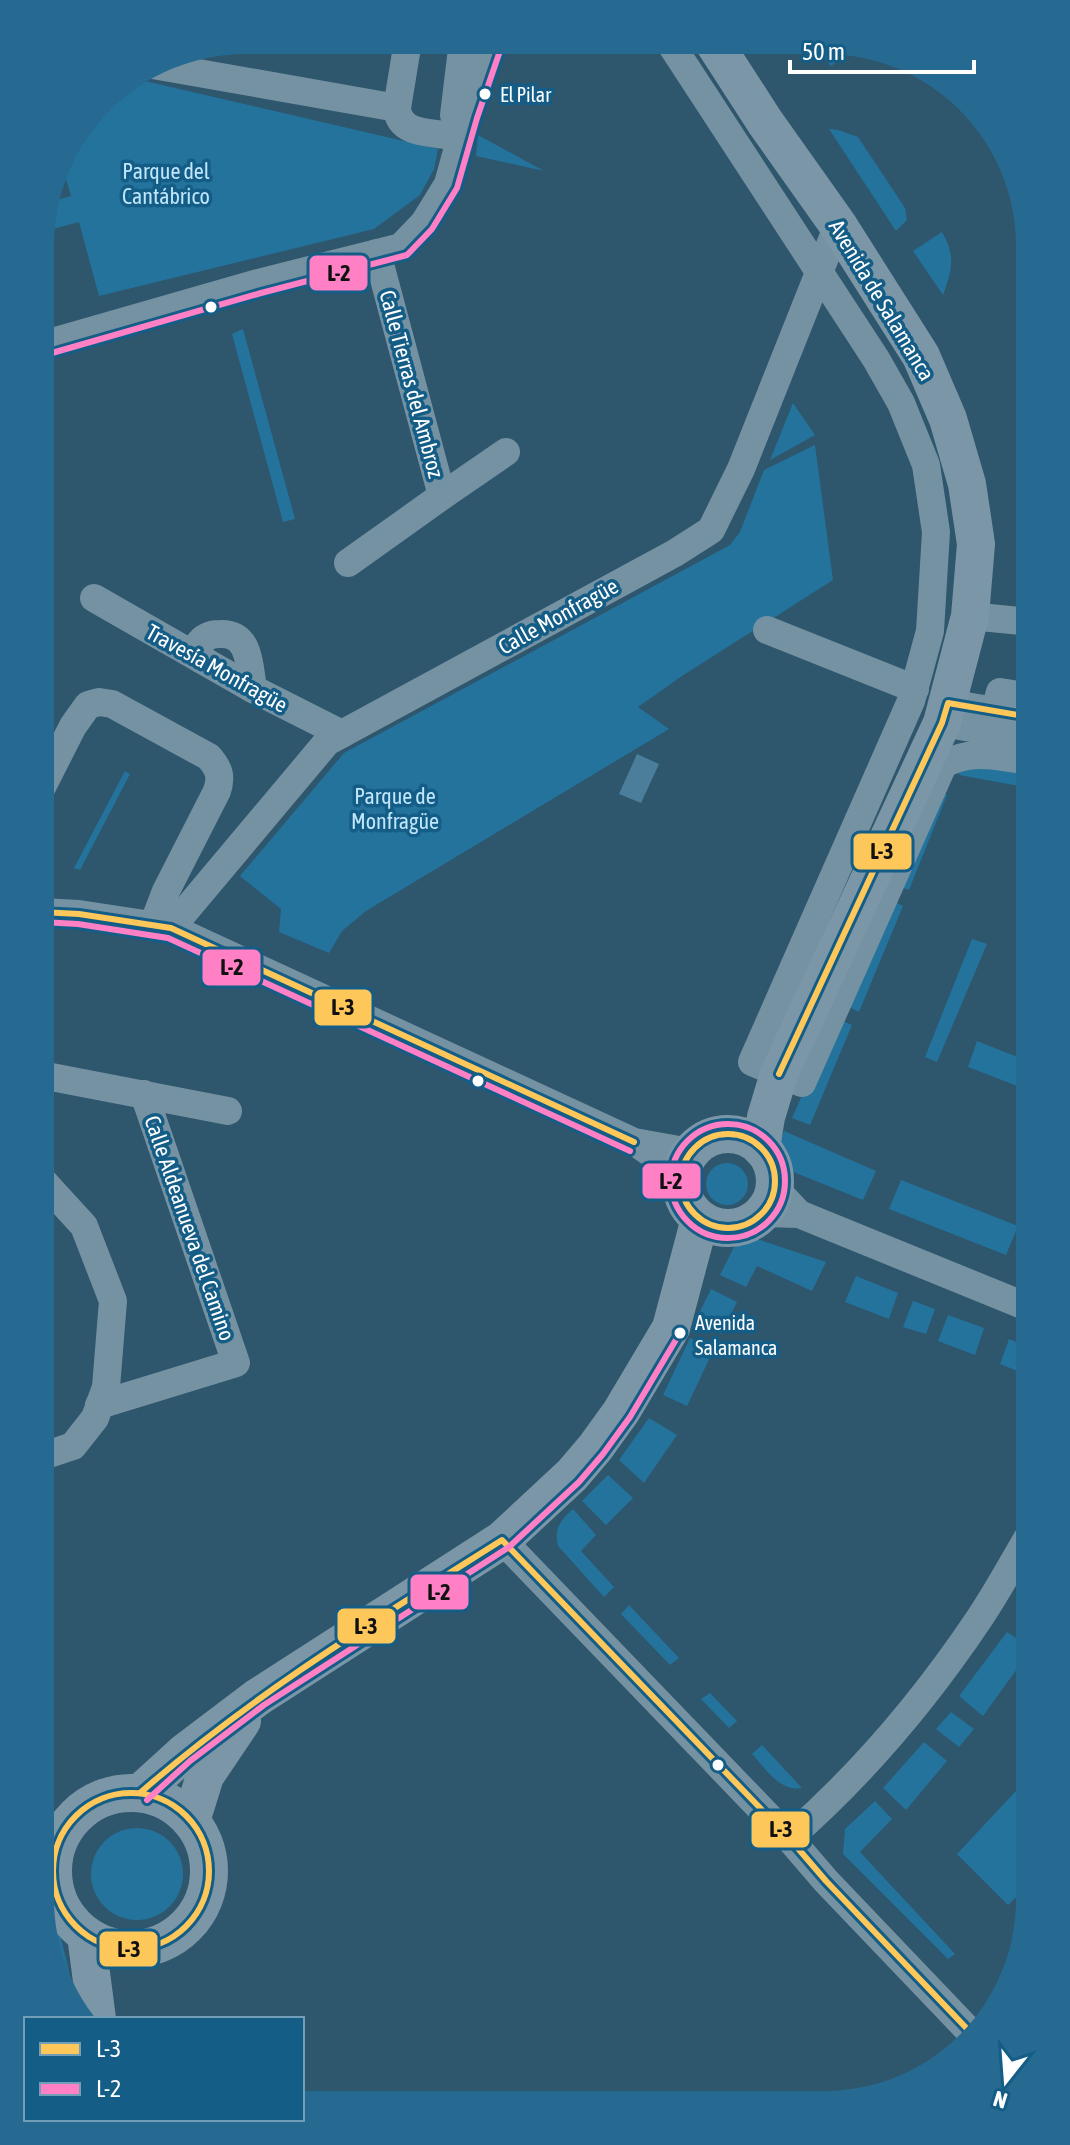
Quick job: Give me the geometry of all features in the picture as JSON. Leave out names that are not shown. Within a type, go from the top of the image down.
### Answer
[{"type":"main road","name":"Avenida de Salamanca","points":[[721,54],[838,225],[921,356],[948,419],[967,484],[976,544],[970,616],[779,1074],[766,1117],[749,1142]]},
{"type":"main road","points":[[711,1137],[749,1142],[769,1159],[779,1204],[752,1221],[713,1224],[684,1199],[681,1187],[686,1163],[711,1137]]},
{"type":"main road","points":[[140,1793],[184,1753],[258,1697],[502,1540],[572,1475],[621,1412],[671,1328],[713,1224]]},
{"type":"main road","points":[[191,1821],[205,1776],[258,1697]]},
{"type":"main road","points":[[54,1831],[99,1800],[119,1793],[140,1793],[176,1807],[191,1821],[203,1839],[209,1860],[209,1882],[203,1903],[191,1922],[172,1938],[149,1947],[125,1949],[104,1945],[86,1935],[70,1921],[54,1893]]},
{"type":"main road","points":[[86,1935],[100,2017]]},
{"type":"main road","points":[[100,2017],[109,1967],[125,1949]]},
{"type":"street","points":[[406,54],[398,119],[405,128],[451,136]]},
{"type":"street","points":[[448,184],[461,54]]},
{"type":"street","points":[[54,342],[258,283],[401,247],[424,223],[448,184],[487,54]]},
{"type":"street","points":[[677,54],[876,359],[901,403],[926,465],[936,532],[930,631],[935,705]]},
{"type":"street","points":[[174,69],[397,108]]},
{"type":"street","name":"Calle Monfragüe","points":[[162,927],[327,742],[675,553],[711,530],[741,469],[838,225]]},
{"type":"street","name":"Calle Tierras del Ambroz","points":[[348,563],[442,496],[377,253]]},
{"type":"street","points":[[442,496],[506,452]]},
{"type":"street","name":"Travesía Monfragüe","points":[[94,598],[253,689],[342,734]]},
{"type":"street","points":[[970,616],[1016,621]]},
{"type":"street","points":[[767,630],[935,705],[989,733],[1016,751]]},
{"type":"street","points":[[202,660],[198,645],[204,638],[215,634],[237,637],[246,649],[253,689]]},
{"type":"street","points":[[989,733],[1000,692],[1016,695]]},
{"type":"street","points":[[54,763],[88,705],[99,702],[112,704],[195,749],[217,766],[221,779],[217,791],[166,891],[162,927]]},
{"type":"street","points":[[779,1074],[802,1083],[943,765],[989,733],[1016,722]]},
{"type":"street","points":[[989,733],[1016,736]]},
{"type":"street","points":[[54,913],[162,927],[686,1163]]},
{"type":"street","name":"Calle Aldeanueva del Camino","points":[[54,1077],[228,1111]]},
{"type":"street","name":"Calle Aldeanueva del Camino","points":[[99,1405],[236,1363],[144,1094]]},
{"type":"street","points":[[54,1193],[84,1226],[113,1301],[106,1387],[95,1418],[73,1446],[54,1452]]},
{"type":"street","points":[[779,1204],[1016,1302]]},
{"type":"street","points":[[502,1540],[789,1838],[966,2027]]},
{"type":"street","points":[[789,1838],[822,1809],[935,1681],[981,1617],[1016,1558]]},
{"type":"green space","points":[[822,54],[846,56],[831,66]]},
{"type":"green space","name":"Parque del Cantábrico","points":[[147,82],[438,149],[434,169],[420,195],[374,229],[99,296],[79,222],[55,229],[61,199],[71,196],[66,181],[69,173],[94,129],[110,110]]},
{"type":"green space","points":[[829,129],[858,137],[905,208],[907,220],[896,231]]},
{"type":"green space","points":[[478,135],[544,171],[476,156]]},
{"type":"green space","points":[[942,232],[951,263],[943,295],[913,251]]},
{"type":"green space","points":[[243,329],[295,519],[283,522],[232,334]]},
{"type":"green space","points":[[793,403],[815,435],[770,460]]},
{"type":"green space","name":"Parque de Monfragüe","points":[[815,445],[833,580],[638,707],[669,729],[366,911],[342,931],[329,953],[279,932],[281,909],[240,876],[344,753],[730,545],[740,532],[764,470]]},
{"type":"green space","points":[[964,758],[1016,767],[1016,785],[959,775]]},
{"type":"green space","points":[[125,771],[130,774],[80,870],[74,868]]},
{"type":"green space","points":[[940,792],[947,795],[909,890],[898,886]]},
{"type":"green space","points":[[891,900],[903,906],[859,1012],[843,1004]]},
{"type":"green space","points":[[972,939],[987,944],[937,1062],[925,1057]]},
{"type":"green space","points":[[836,1018],[852,1025],[810,1125],[792,1118]]},
{"type":"green space","points":[[977,1041],[1016,1056],[1016,1086],[968,1067]]},
{"type":"green space","points":[[784,1131],[876,1171],[863,1200],[781,1167],[779,1145]]},
{"type":"green space","points":[[727,1163],[742,1169],[748,1184],[742,1199],[727,1205],[712,1199],[706,1184],[712,1169]]},
{"type":"green space","points":[[901,1180],[1016,1225],[1016,1231],[1006,1255],[889,1209]]},
{"type":"green space","points":[[754,1238],[826,1262],[812,1291],[757,1266],[746,1287],[720,1275],[737,1241]]},
{"type":"green space","points":[[856,1276],[898,1293],[889,1319],[845,1302]]},
{"type":"green space","points":[[711,1289],[737,1302],[721,1334],[695,1322]]},
{"type":"green space","points":[[913,1301],[935,1309],[926,1334],[903,1327]]},
{"type":"green space","points":[[948,1315],[984,1328],[975,1355],[938,1341]]},
{"type":"green space","points":[[690,1338],[714,1349],[687,1406],[663,1395]]},
{"type":"green space","points":[[1009,1339],[1016,1342],[1016,1370],[1000,1364]]},
{"type":"green space","points":[[649,1418],[677,1435],[644,1483],[619,1460]]},
{"type":"green space","points":[[608,1475],[633,1498],[606,1525],[582,1501]]},
{"type":"green space","points":[[573,1509],[596,1535],[581,1551],[614,1587],[604,1597],[558,1546],[559,1525]]},
{"type":"green space","points":[[629,1605],[679,1658],[670,1665],[621,1614]]},
{"type":"green space","points":[[1007,1632],[1016,1638],[1016,1670],[983,1716],[959,1696]]},
{"type":"green space","points":[[710,1693],[737,1721],[729,1728],[701,1699]]},
{"type":"green space","points":[[951,1712],[974,1729],[959,1747],[936,1729]]},
{"type":"green space","points":[[924,1742],[947,1761],[906,1810],[883,1788]]},
{"type":"green space","points":[[762,1745],[802,1788],[780,1783],[768,1772],[752,1754]]},
{"type":"green space","points":[[1016,1791],[1016,1897],[1008,1905],[957,1854]]},
{"type":"green space","points":[[875,1801],[892,1819],[860,1852],[955,1954],[948,1959],[843,1854],[845,1829]]},
{"type":"green space","points":[[137,1828],[155,1831],[170,1841],[180,1856],[183,1874],[180,1892],[170,1907],[155,1917],[137,1920],[119,1917],[104,1907],[94,1892],[91,1874],[94,1856],[104,1841],[119,1831]]},
{"type":"green space","points":[[57,1932],[60,1934],[69,1972]]},
{"type":"shaded area","points":[[637,754],[659,764],[641,803],[619,794]]},
{"type":"transit line","name":"L-2","points":[[54,352],[407,255],[432,229],[457,188],[499,54]]},
{"type":"transit line","name":"L-3","points":[[779,1074],[942,723],[948,703],[1016,715]]},
{"type":"transit line","name":"L-3","points":[[54,913],[171,928],[634,1142]]},
{"type":"transit line","name":"L-2","points":[[54,923],[168,938],[630,1151]]},
{"type":"transit line","name":"L-2","points":[[728,1124],[750,1129],[768,1141],[780,1159],[785,1181],[780,1203],[768,1221],[750,1233],[728,1238],[706,1233],[688,1221],[676,1203],[671,1181],[676,1159],[688,1141],[706,1129],[728,1124]]},
{"type":"transit line","name":"L-3","points":[[728,1134],[746,1138],[761,1148],[771,1163],[775,1181],[771,1199],[761,1214],[746,1224],[728,1228],[710,1224],[695,1214],[685,1199],[681,1181],[685,1163],[695,1148],[710,1138],[728,1134]]},
{"type":"transit line","name":"L-2","points":[[147,1800],[190,1761],[264,1705],[509,1547],[579,1482],[603,1454],[630,1417],[680,1333]]},
{"type":"transit line","name":"L-3","points":[[140,1793],[271,1691],[502,1540],[789,1838],[966,2027]]},
{"type":"transit line","name":"L-3","points":[[54,1864],[59,1841],[76,1816],[101,1799],[131,1793],[161,1799],[186,1816],[203,1841],[209,1871]]},
{"type":"transit line","name":"L-3","points":[[54,1878],[59,1901],[76,1926],[101,1943],[131,1949],[161,1943],[186,1926],[203,1901],[209,1871]]},
{"type":"place","name":"El Pilar","points":[[485,94]]},
{"type":"place","name":"Avenida Salamanca","points":[[680,1333]]}]
